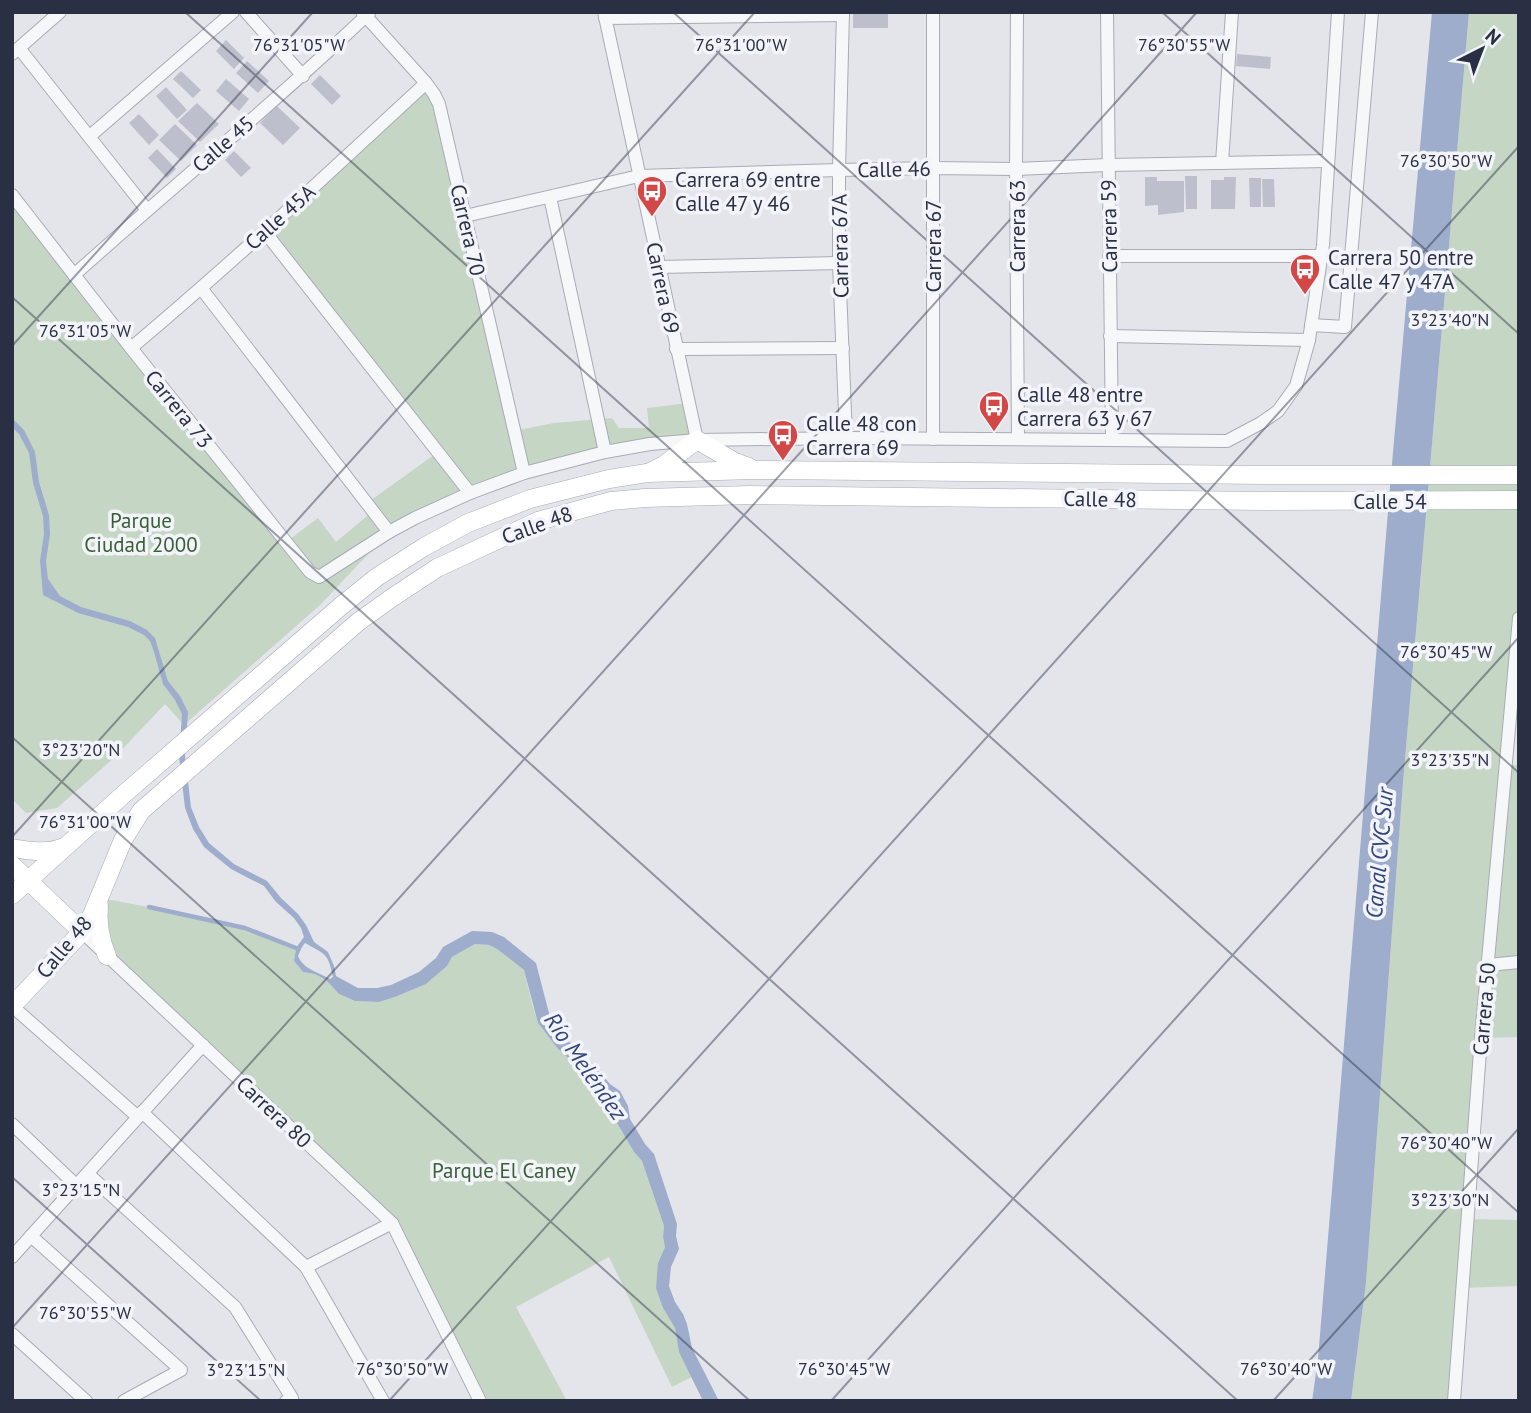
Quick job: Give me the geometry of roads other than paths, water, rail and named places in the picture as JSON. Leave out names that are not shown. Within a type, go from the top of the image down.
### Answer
[{"type":"main road","points":[[647,473],[664,465],[697,440],[755,470]]},
{"type":"main road","name":"Calle 48","points":[[12,895],[124,794],[377,577],[468,523],[530,499],[609,479],[647,473],[755,470],[1266,475]]},
{"type":"main road","name":"Calle 54","points":[[1266,475],[1519,475]]},
{"type":"main road","name":"Calle 48","points":[[12,1006],[82,932],[100,898],[123,840],[141,811],[375,609],[437,568],[538,521],[611,501],[750,495],[1262,501]]},
{"type":"main road","name":"Calle 54","points":[[1262,501],[1519,500]]},
{"type":"main road","points":[[12,848],[45,851],[68,846]]},
{"type":"main road","name":"Carrera 80","points":[[12,865],[82,932]]},
{"type":"main road","points":[[100,898],[97,920],[107,956]]},
{"type":"street","points":[[60,12],[16,51],[90,136],[147,210]]},
{"type":"street","points":[[90,136],[233,12]]},
{"type":"street","points":[[246,12],[303,76]]},
{"type":"street","name":"Carrera 67","points":[[933,12],[933,439]]},
{"type":"street","name":"Carrera 63","points":[[1017,12],[1018,439]]},
{"type":"street","name":"Carrera 59","points":[[1107,12],[1112,440]]},
{"type":"street","points":[[1222,163],[1232,12]]},
{"type":"street","points":[[201,288],[389,532],[470,493],[524,473],[604,452],[650,444],[697,440],[846,438],[1227,441],[1278,411],[1296,386],[1309,340],[1321,256],[1338,12]]},
{"type":"street","points":[[1311,325],[1345,327],[1372,12]]},
{"type":"street","points":[[605,15],[843,13]]},
{"type":"street","name":"Carrera 67A","points":[[843,13],[839,263],[846,438]]},
{"type":"street","name":"Calle 45","points":[[74,275],[303,76],[366,14]]},
{"type":"street","name":"Carrera 70","points":[[366,14],[426,83],[439,104],[524,473]]},
{"type":"street","name":"Carrera 69","points":[[605,15],[697,440]]},
{"type":"street","name":"Calle 45A","points":[[131,348],[265,232],[426,83]]},
{"type":"street","name":"Calle 46","points":[[465,216],[639,176],[1328,161]]},
{"type":"street","name":"Carrera 73","points":[[12,195],[310,572],[319,577],[389,532]]},
{"type":"street","points":[[550,197],[604,452]]},
{"type":"street","points":[[265,232],[470,493]]},
{"type":"street","points":[[1109,256],[1321,256]]},
{"type":"street","points":[[659,267],[839,263]]},
{"type":"street","points":[[1111,336],[1309,340]]},
{"type":"street","points":[[676,349],[843,348]]},
{"type":"street","name":"Carrera 50","points":[[1454,1401],[1488,965],[1519,618]]},
{"type":"street","name":"Carrera 80","points":[[82,932],[392,1223],[480,1401]]},
{"type":"street","points":[[1488,965],[1519,962]]},
{"type":"street","points":[[12,1006],[140,1115],[306,1267],[383,1401]]},
{"type":"street","points":[[13,1255],[203,1045]]},
{"type":"street","points":[[12,1124],[78,1186]]},
{"type":"street","points":[[88,1174],[235,1307],[289,1399]]},
{"type":"street","points":[[306,1267],[392,1223]]},
{"type":"street","points":[[31,1236],[180,1370],[143,1396],[124,1401]]},
{"type":"street","points":[[12,1334],[86,1401]]},
{"type":"water","name":"Canal CVC Sur","points":[[1432,12],[1469,12],[1403,783],[1366,1283],[1351,1401],[1312,1401],[1318,1359]]},
{"type":"water","name":"Río Meléndez","points":[[12,418],[24,430],[35,452],[39,482],[49,515],[50,534],[46,561],[48,579],[60,596],[81,607],[130,621],[147,630],[155,638],[168,681],[188,712],[185,756],[191,807],[199,827],[209,843],[234,864],[267,881],[298,914],[314,942],[328,952],[336,976],[358,988],[391,985],[419,972],[436,958],[443,947],[472,931],[492,932],[504,937],[536,963],[550,1017],[567,1040],[620,1091],[628,1106],[630,1119],[654,1154],[677,1224],[679,1249],[671,1267],[669,1286],[687,1324],[692,1348],[719,1401],[703,1401],[679,1352],[675,1328],[663,1308],[656,1288],[658,1263],[665,1247],[664,1226],[642,1161],[617,1123],[610,1100],[558,1049],[538,1023],[524,970],[497,949],[489,945],[475,944],[452,957],[447,966],[426,984],[379,1002],[355,1001],[339,994],[326,980],[303,972],[294,961],[296,948],[304,937],[294,918],[276,902],[264,886],[231,869],[204,847],[193,829],[185,808],[179,756],[182,714],[163,684],[150,641],[128,627],[78,613],[43,595],[40,561],[44,534],[43,516],[33,483],[29,453],[12,427]],"holes":[[[305,943],[327,959],[333,977],[330,979],[307,967],[300,960],[298,956]]]},
{"type":"waterway","points":[[149,907],[245,928],[296,948]]},
{"type":"place","name":"Carrera 69 entre Calle 47 y 46","points":[[652,218]]},
{"type":"place","name":"Carrera 50 entre Calle 47 y 47A","points":[[1305,296]]},
{"type":"place","name":"Calle 48 entre Carrera 63 y 67","points":[[994,433]]},
{"type":"place","name":"Calle 48 con Carrera 69","points":[[783,462]]},
{"type":"park label","name":"Parque Ciudad 2000","points":[[141,532]]},
{"type":"park label","name":"Parque El Caney","points":[[504,1170]]}]
